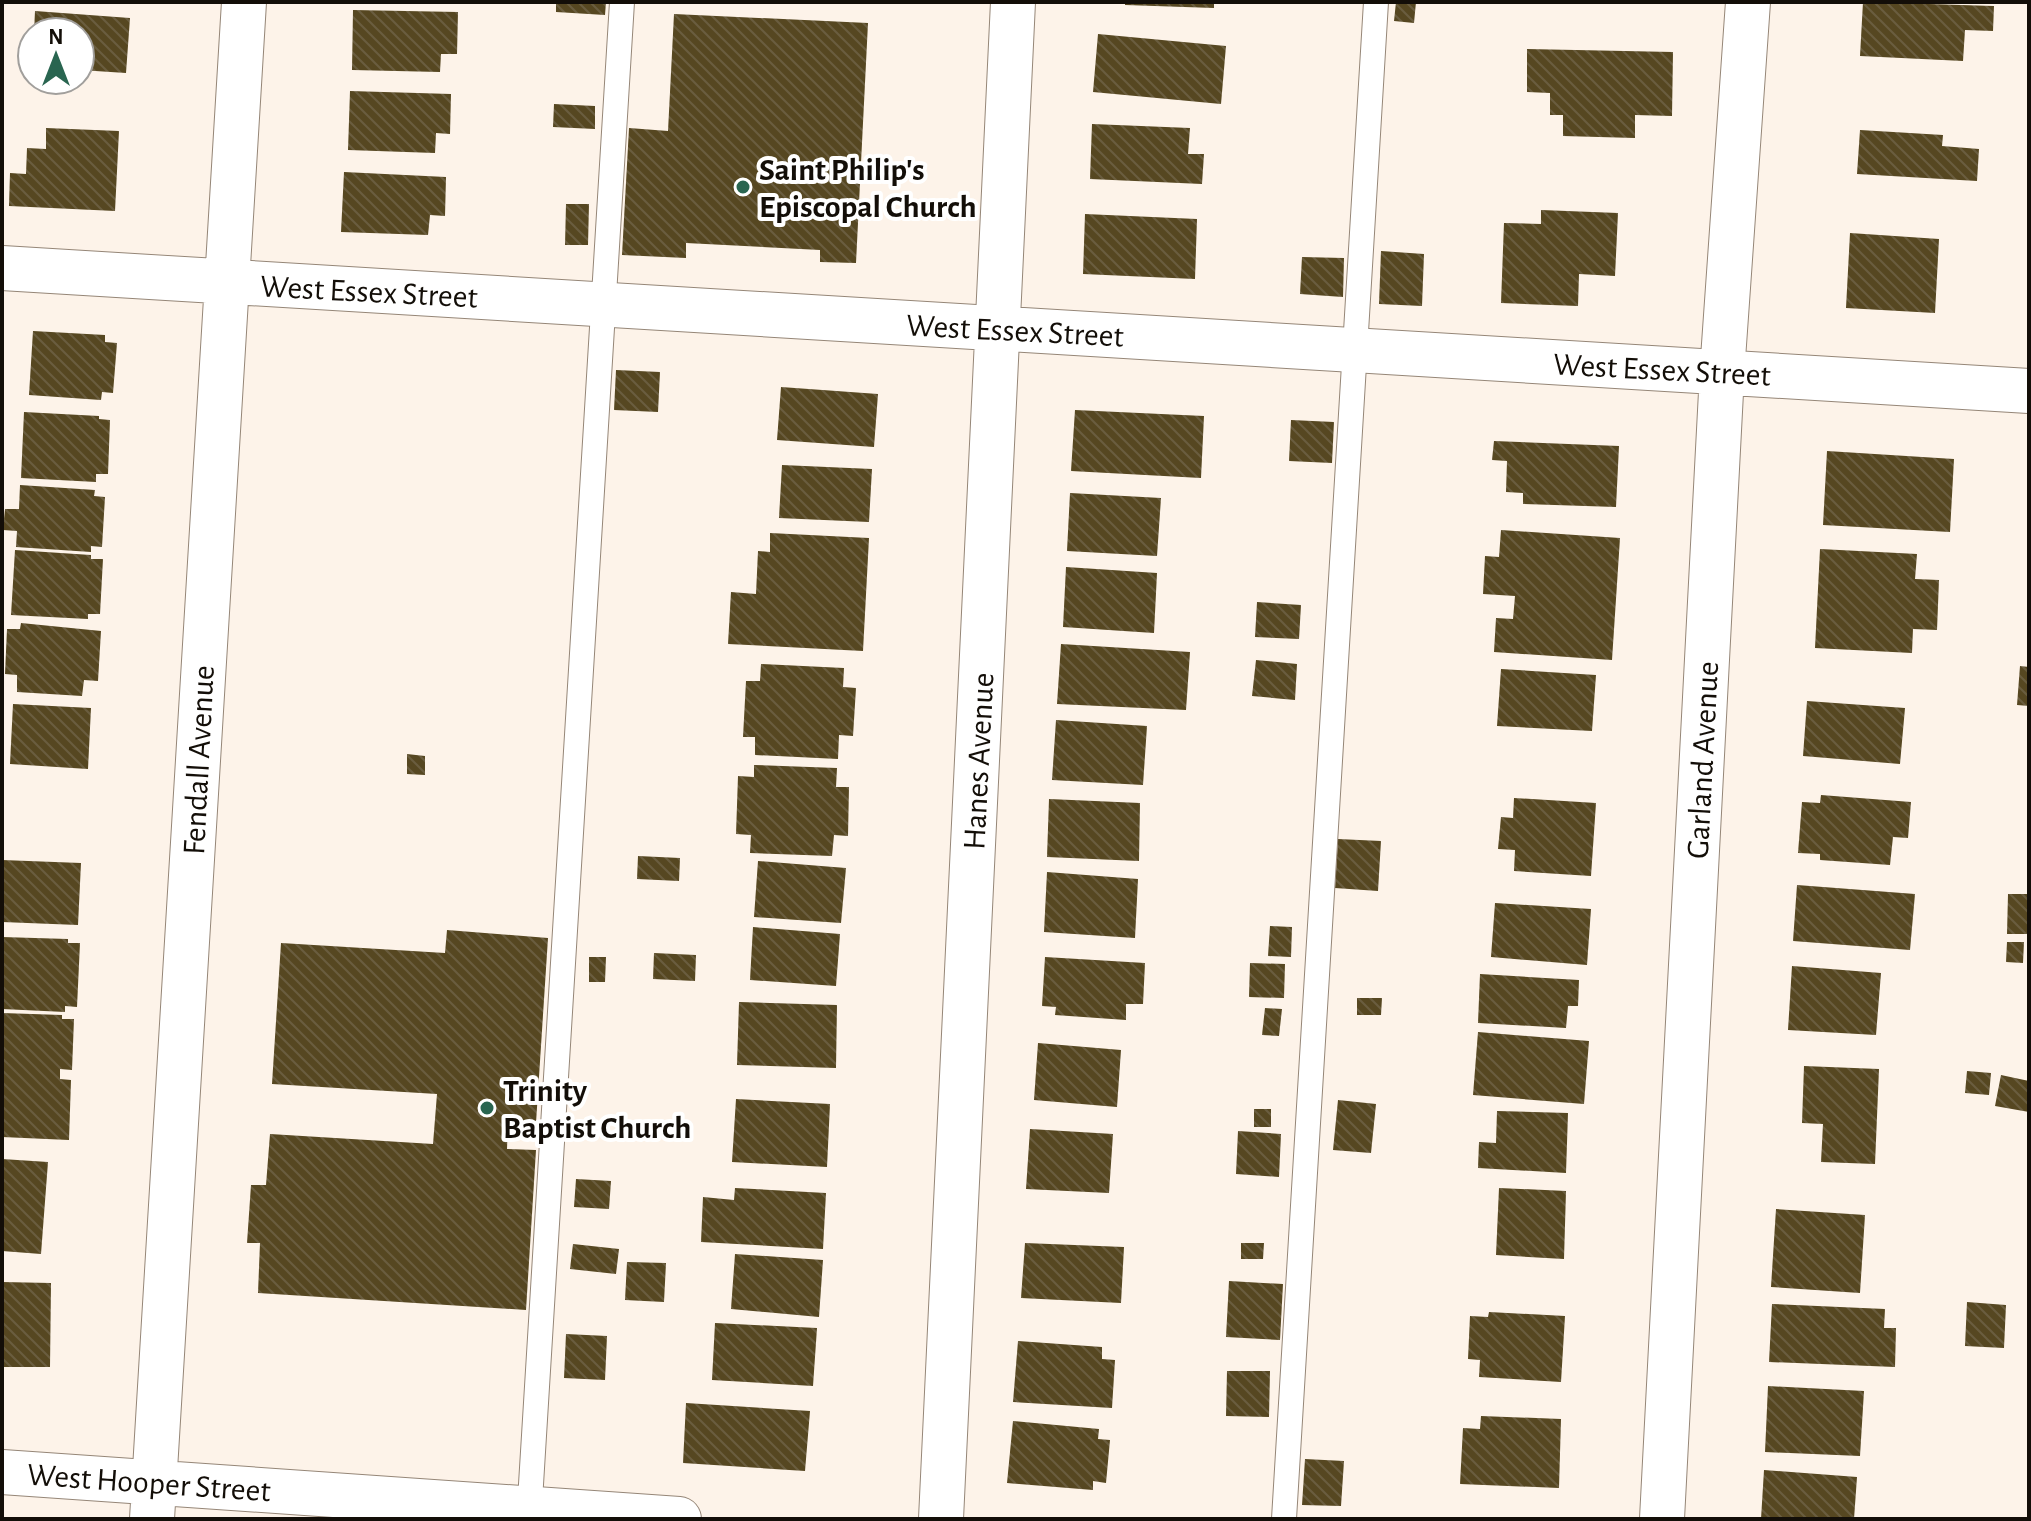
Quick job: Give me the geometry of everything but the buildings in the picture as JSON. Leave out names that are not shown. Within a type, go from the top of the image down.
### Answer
[{"type":"street","name":"Fendall Avenue","points":[[153,1501],[244,2]]},
{"type":"street","name":"Hanes Avenue","points":[[941,1519],[1013,2]]},
{"type":"street","name":"Garland Avenue","points":[[1662,1519],[1722,373],[1748,2]]},
{"type":"street","name":"West Essex Street","points":[[2,268],[2029,391]]},
{"type":"street","name":"West Hooper Street","points":[[2,1472],[153,1501],[679,1519]]},
{"type":"lane","points":[[529,1515],[622,2]]},
{"type":"lane","points":[[1284,1519],[1376,2]]},
{"type":"place","name":"Saint Philip's Episcopal Church","points":[[743,187]]},
{"type":"place","name":"Trinity Baptist Church","points":[[487,1108]]}]
